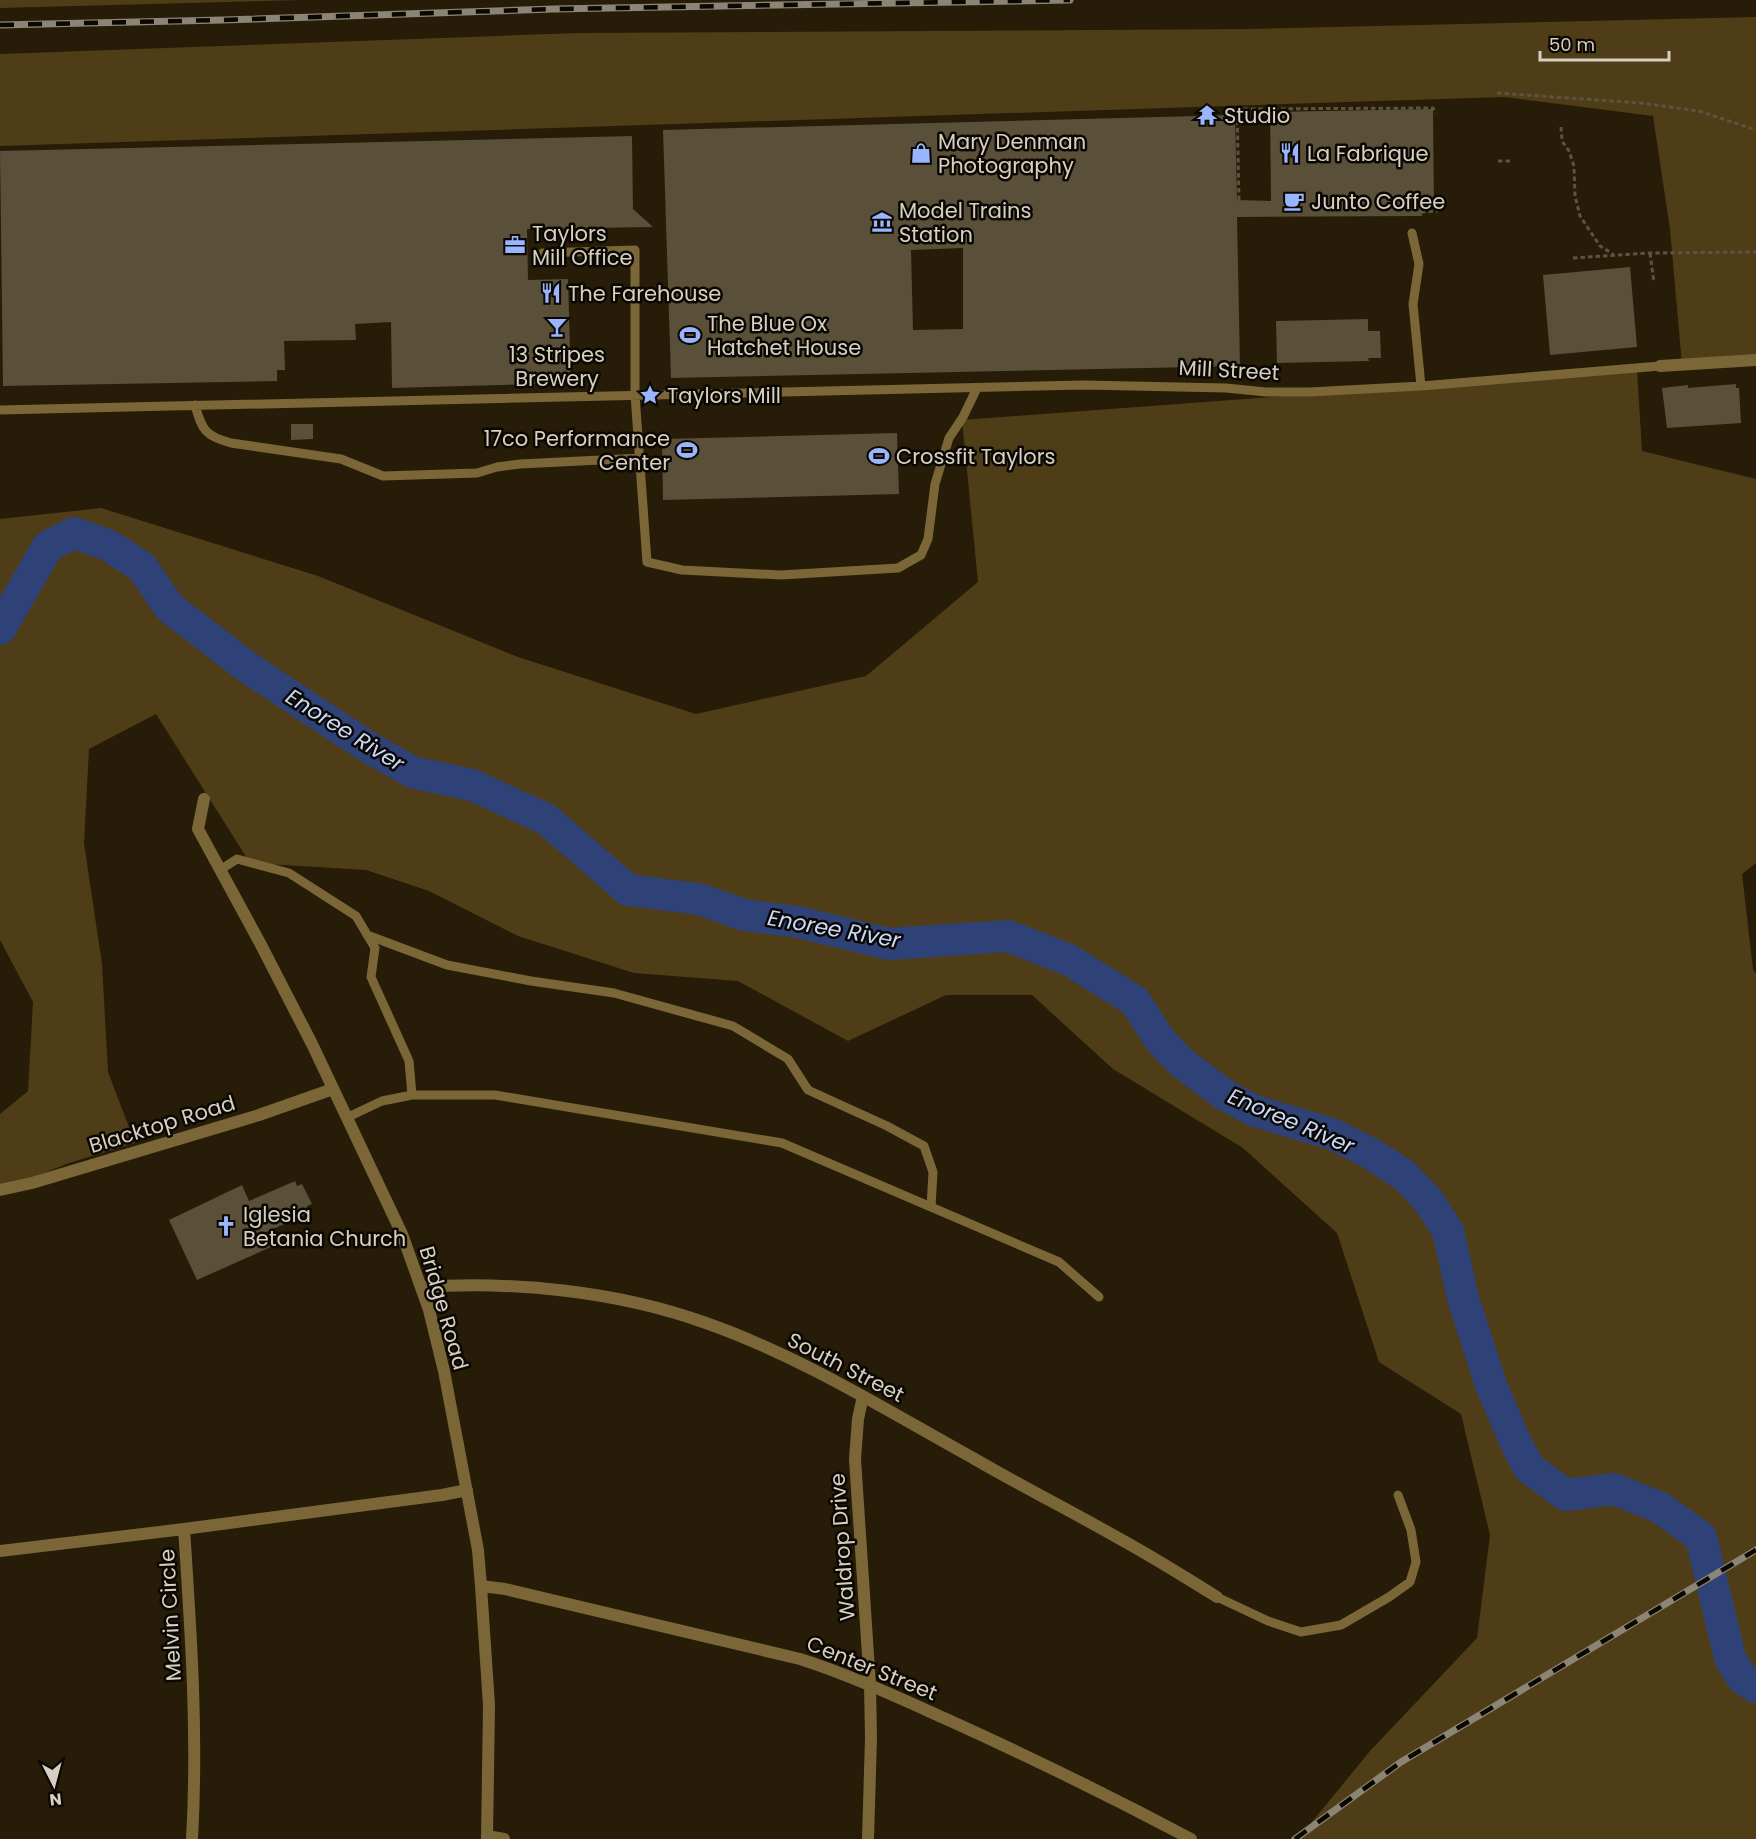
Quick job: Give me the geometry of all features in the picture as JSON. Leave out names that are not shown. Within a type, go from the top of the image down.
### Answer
[{"type":"street","name":"Mill Street","points":[[1660,366],[1756,360]]},
{"type":"street","name":"Bridge Road","points":[[204,799],[198,829],[266,953],[333,1089],[402,1234],[429,1310],[444,1371],[467,1490],[482,1586],[489,1705],[487,1838]]},
{"type":"street","name":"Blacktop Road","points":[[0,1190],[32,1183],[259,1115],[333,1089]]},
{"type":"street","name":"South Street","points":[[420,1287],[448,1285],[543,1289],[645,1305],[708,1323],[758,1344],[864,1396],[1121,1539],[1217,1597]]},
{"type":"street","name":"Waldrop Drive","points":[[864,1396],[858,1419],[855,1459],[870,1685],[868,1839]]},
{"type":"street","name":"Melvin Circle","points":[[192,1839],[194,1691],[184,1529],[467,1490]]},
{"type":"street","points":[[0,1551],[184,1529]]},
{"type":"street","name":"Center Street","points":[[482,1586],[506,1589],[800,1659],[870,1685],[989,1738],[1191,1839]]},
{"type":"street","points":[[487,1838],[504,1839]]},
{"type":"lane","points":[[1412,233],[1419,264],[1413,304],[1421,386]]},
{"type":"lane","points":[[542,253],[635,250],[635,395],[647,562],[682,570],[781,575],[898,568],[921,555],[928,539],[935,484],[949,438],[963,417],[977,388]]},
{"type":"lane","name":"Mill Street","points":[[0,410],[1107,386],[1226,388],[1266,392],[1421,386],[1660,366]]},
{"type":"lane","points":[[195,405],[202,428],[214,438],[341,459],[382,476],[477,473],[520,464],[641,458]]},
{"type":"lane","points":[[220,870],[237,859],[289,873],[356,916],[375,948],[371,977],[409,1061],[411,1095]]},
{"type":"lane","points":[[367,935],[447,965],[531,981],[614,993],[733,1026],[788,1059],[807,1090],[887,1126],[924,1146],[933,1172],[931,1207]]},
{"type":"lane","points":[[345,1118],[382,1101],[411,1095],[495,1095],[782,1143],[1059,1262],[1099,1297]]},
{"type":"lane","points":[[1217,1597],[1268,1621],[1301,1632],[1341,1625],[1389,1598],[1410,1582],[1416,1562],[1411,1530],[1398,1495]]},
{"type":"path","points":[[1497,93],[1641,103],[1699,111],[1756,130]]},
{"type":"path","points":[[1239,200],[1237,109],[1433,108],[1436,113]]},
{"type":"path","points":[[1561,127],[1562,141],[1569,151],[1574,166],[1575,196],[1580,216],[1600,246],[1615,255]]},
{"type":"path","points":[[1498,161],[1512,161]]},
{"type":"path","points":[[1422,212],[1438,212]]},
{"type":"path","points":[[1573,258],[1650,253],[1756,252]]},
{"type":"path","points":[[1650,253],[1654,283]]},
{"type":"shaded area","points":[[0,0],[302,0],[0,8]]},
{"type":"shaded area","points":[[1756,17],[1756,356],[1682,365],[1670,229],[1653,116],[1504,97],[0,146],[0,54],[578,33],[1249,29]]},
{"type":"shaded area","points":[[1637,370],[1642,451],[1756,479],[1756,863],[1742,874],[1753,969],[1756,974],[1756,1839],[1298,1839],[1370,1751],[1477,1638],[1490,1535],[1461,1414],[1379,1362],[1337,1233],[1243,1148],[1113,1069],[1032,995],[946,995],[848,1041],[738,981],[634,973],[518,936],[429,891],[366,870],[250,863],[156,714],[89,749],[84,843],[102,964],[108,1072],[135,1143],[69,1163],[4,1189],[0,1183],[0,1114],[28,1091],[33,1002],[0,940],[0,519],[101,508],[318,576],[518,657],[696,714],[866,676],[978,582],[962,420]]},
{"type":"building","points":[[1433,109],[1434,206],[1421,207],[1422,216],[1237,217],[1240,366],[671,378],[663,130],[1235,115],[1237,200],[1271,201],[1270,112]],"holes":[[[963,248],[963,329],[913,330],[911,250]]]},
{"type":"building","points":[[632,136],[633,209],[653,227],[527,229],[528,280],[568,279],[571,383],[392,388],[391,322],[355,324],[356,340],[284,341],[285,370],[277,370],[277,381],[3,386],[0,151]]},
{"type":"building","points":[[1630,267],[1637,347],[1550,355],[1543,275]]},
{"type":"building","points":[[1368,319],[1368,331],[1380,331],[1381,358],[1368,358],[1369,361],[1277,363],[1276,321]]},
{"type":"building","points":[[1736,384],[1736,388],[1739,388],[1741,423],[1667,428],[1662,388]]},
{"type":"building","points":[[291,424],[313,424],[313,439],[291,440]]},
{"type":"building","points":[[897,433],[899,494],[663,500],[662,439]]},
{"type":"building","name":"Iglesia Betania Church","points":[[295,1181],[297,1186],[302,1184],[312,1204],[307,1206],[309,1213],[264,1233],[271,1247],[197,1280],[169,1220],[242,1185],[249,1201]]},
{"type":"waterway","name":"Enoree River","points":[[0,629],[48,546],[74,533],[108,545],[142,567],[169,607],[247,667],[365,745],[412,772],[472,785],[546,819],[628,890],[699,899],[744,915],[798,922],[889,944],[1008,936],[1069,960],[1135,1001],[1160,1040],[1182,1063],[1225,1095],[1255,1111],[1332,1134],[1370,1153],[1404,1175],[1428,1200],[1448,1231],[1463,1298],[1491,1385],[1529,1468],[1566,1495],[1614,1489],[1659,1507],[1701,1537],[1730,1658],[1742,1678],[1756,1687]]},
{"type":"railway","points":[[0,25],[554,9],[1070,0]]},
{"type":"railway","points":[[1295,1839],[1401,1762],[1756,1550]]},
{"type":"place","name":"Studio","points":[[1207,115]]},
{"type":"place","name":"Mary Denman Photography","points":[[921,153]]},
{"type":"place","name":"La Fabrique","points":[[1290,153]]},
{"type":"place","name":"Junto Coffee","points":[[1294,201]]},
{"type":"place","name":"Model Trains Station","points":[[882,222]]},
{"type":"place","name":"Taylors Mill Office","points":[[515,245]]},
{"type":"place","name":"The Farehouse","points":[[551,293]]},
{"type":"place","name":"13 Stripes Brewery","points":[[557,327]]},
{"type":"place","name":"The Blue Ox Hatchet House","points":[[690,335]]},
{"type":"place","name":"Taylors Mill","points":[[650,395]]},
{"type":"place","name":"17co Performance Center","points":[[687,450]]},
{"type":"place","name":"Crossfit Taylors","points":[[879,456]]},
{"type":"place","name":"Iglesia Betania Church","points":[[226,1226]]}]
